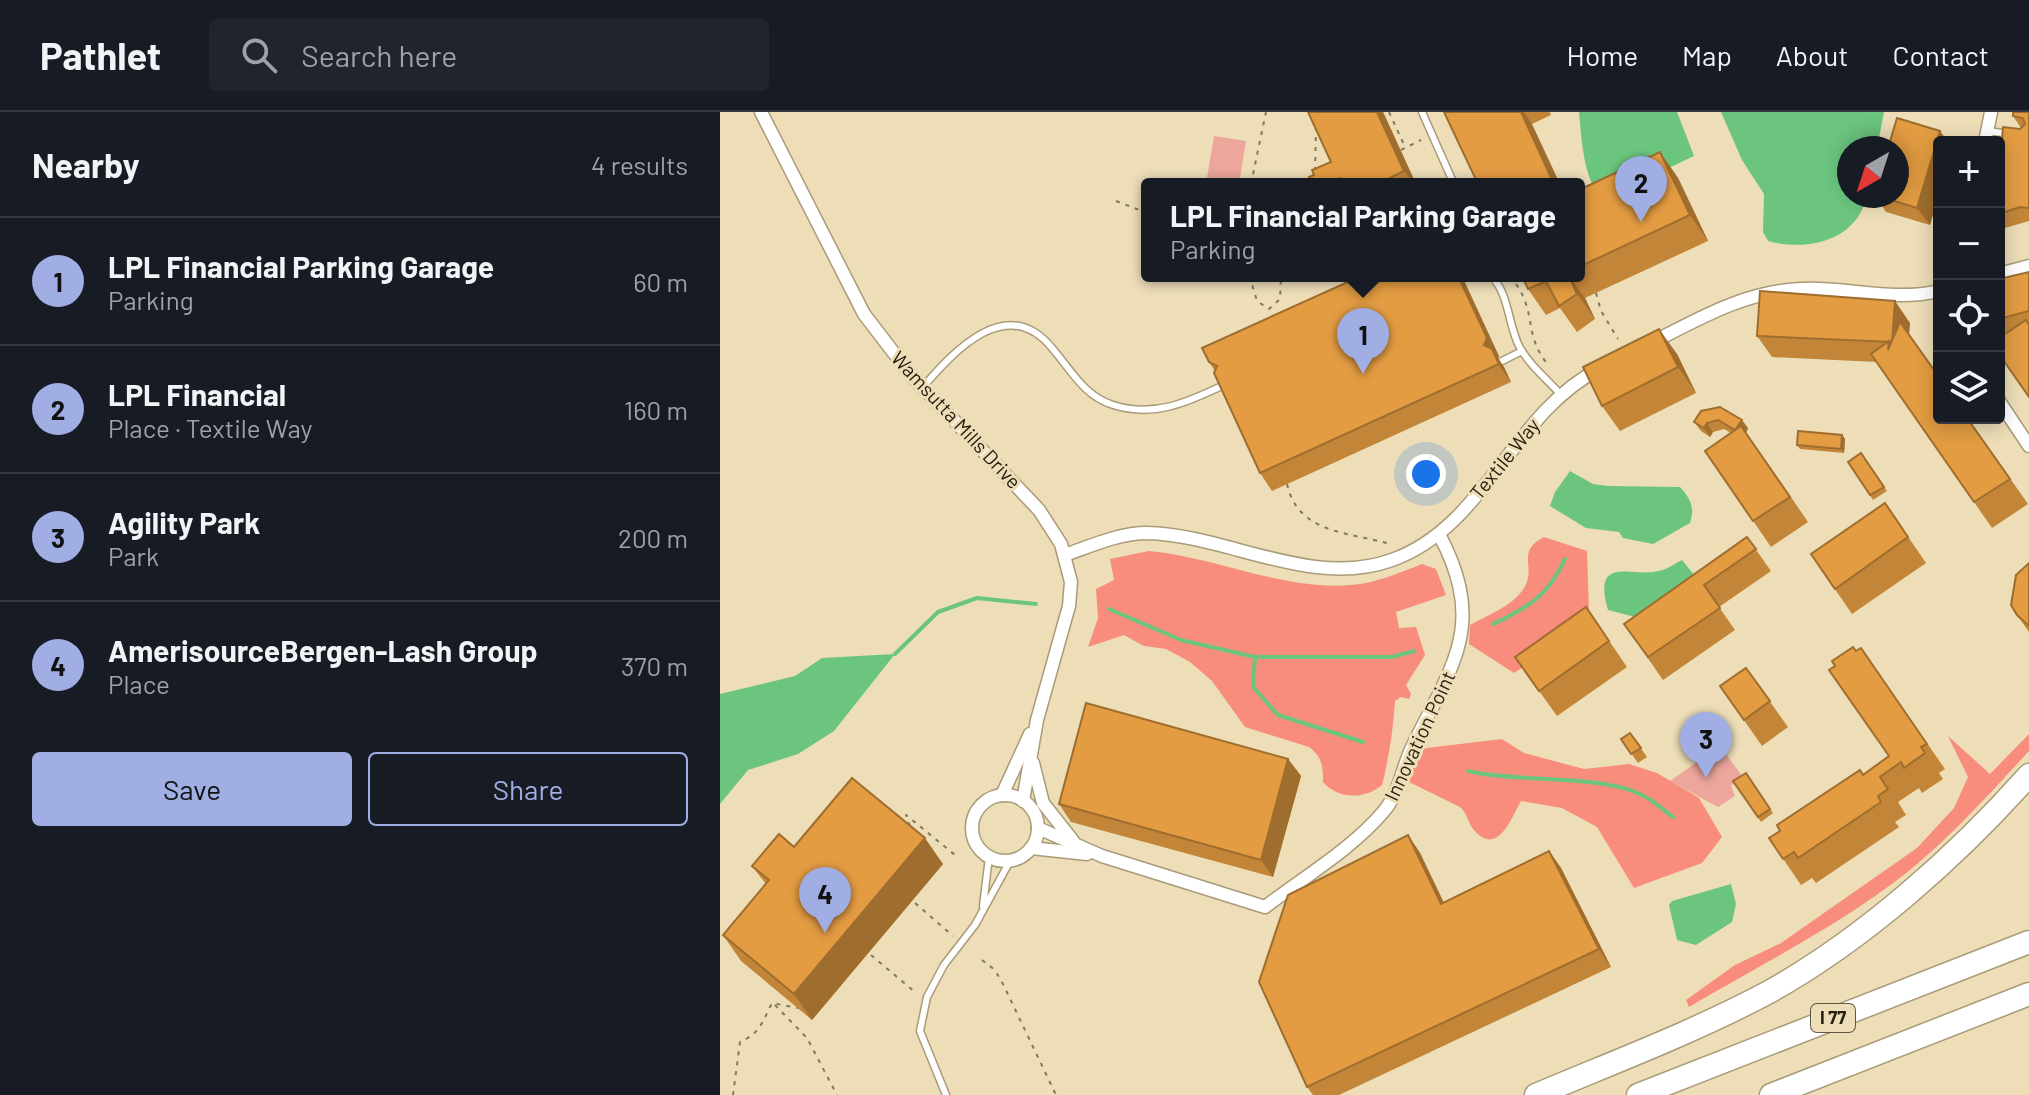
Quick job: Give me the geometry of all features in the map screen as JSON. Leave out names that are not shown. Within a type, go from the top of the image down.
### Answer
[{"type":"highway","points":[[1536,1095],[1701,1026],[1772,990],[1840,944],[1924,879],[1974,834],[2029,775]]},
{"type":"highway","name":"I 77","points":[[1638,1095],[2029,942]]},
{"type":"highway","name":"I 77","points":[[1771,1095],[2029,994]]},
{"type":"street","name":"Wamsutta Mills Drive","points":[[761,112],[847,285],[890,350],[922,388],[1039,510],[1065,555]]},
{"type":"street","points":[[1986,136],[1991,112]]},
{"type":"street","points":[[2005,272],[2029,266]]},
{"type":"street","points":[[1632,352],[1739,300],[1773,291],[1806,289],[1915,296],[1933,292]]},
{"type":"street","name":"Textile Way","points":[[1065,555],[1117,537],[1144,533],[1176,536],[1341,570],[1394,559],[1439,534],[1535,419],[1561,395],[1609,363]]},
{"type":"street","points":[[2005,410],[2029,446]]},
{"type":"street","name":"Innovation Point","points":[[1038,828],[1102,856],[1265,907],[1383,813],[1398,789],[1413,744],[1452,673],[1461,642],[1460,588],[1439,534]]},
{"type":"street","points":[[1023,801],[1037,720],[1069,606],[1071,582],[1065,555]]},
{"type":"street","points":[[1002,795],[1037,720]]},
{"type":"street","points":[[1031,753],[1043,803],[1060,828],[1078,846]]},
{"type":"street","points":[[1002,795],[1023,801],[1035,812],[1038,828],[1031,848],[1010,861],[989,857],[975,842],[973,819],[986,801],[1002,795]]},
{"type":"street","name":"Innovation Point","points":[[1031,848],[1102,856]]},
{"type":"lane","points":[[1422,112],[1451,178]]},
{"type":"lane","points":[[1986,136],[2015,135]]},
{"type":"lane","points":[[1495,282],[1502,292],[1508,323],[1522,351],[1561,395]]},
{"type":"lane","points":[[922,388],[966,341],[989,329],[1015,326],[1038,335],[1051,346],[1089,393],[1112,405],[1143,411],[1177,407],[1224,385]]},
{"type":"lane","points":[[1502,361],[1522,351]]},
{"type":"lane","points":[[982,909],[989,857]]},
{"type":"lane","points":[[946,1095],[920,1031],[927,997],[1010,861]]},
{"type":"path","points":[[1252,178],[1266,112]]},
{"type":"path","points":[[1389,112],[1405,148]]},
{"type":"path","points":[[1314,119],[1317,138],[1315,172]]},
{"type":"path","points":[[1116,201],[1141,211]]},
{"type":"path","points":[[1251,282],[1257,301],[1269,309],[1280,299],[1281,282]]},
{"type":"path","points":[[1514,282],[1530,306],[1535,350],[1550,368]]},
{"type":"path","points":[[1596,293],[1601,311],[1618,339]]},
{"type":"path","points":[[1287,484],[1290,499],[1312,522],[1327,530],[1390,544]]},
{"type":"path","points":[[911,828],[906,815],[955,855]]},
{"type":"path","points":[[915,903],[962,942]]},
{"type":"path","points":[[871,955],[914,992],[927,997]]},
{"type":"path","points":[[982,960],[1000,978],[1056,1095]]},
{"type":"path","points":[[772,1003],[798,1008]]},
{"type":"path","points":[[733,1095],[740,1042],[752,1037],[769,1018],[772,1003]]},
{"type":"path","points":[[772,1003],[807,1038],[837,1095]]},
{"type":"shaded area","points":[[1579,112],[1677,112],[1694,156],[1601,200],[1587,169]]},
{"type":"shaded area","points":[[1721,112],[1884,112],[1879,136],[1837,136],[1837,208],[1863,208],[1853,223],[1829,239],[1799,245],[1768,241],[1763,232],[1764,194],[1742,160]]},
{"type":"shaded area","points":[[1214,136],[1246,141],[1240,178],[1207,178]]},
{"type":"shaded area","points":[[1570,471],[1593,484],[1680,487],[1691,504],[1690,523],[1653,544],[1623,538],[1619,532],[1586,528],[1550,506],[1555,492]]},
{"type":"shaded area","points":[[1544,537],[1587,551],[1589,611],[1567,637],[1514,673],[1469,644],[1470,625],[1500,610],[1519,594],[1529,573],[1530,548]]},
{"type":"shaded area","points":[[1149,551],[1326,586],[1369,582],[1422,564],[1436,569],[1446,595],[1396,612],[1399,628],[1416,627],[1425,655],[1406,685],[1411,694],[1409,699],[1401,697],[1395,701],[1382,785],[1367,793],[1351,796],[1329,788],[1323,782],[1321,762],[1309,747],[1245,727],[1212,681],[1190,662],[1166,649],[1144,646],[1124,635],[1088,647],[1098,618],[1096,589],[1114,580],[1110,559]]},
{"type":"shaded area","points":[[1682,560],[1695,576],[1635,617],[1608,610],[1604,593],[1605,581],[1610,575],[1661,570]]},
{"type":"shaded area","points":[[895,654],[834,731],[798,754],[748,770],[720,804],[720,694],[795,676],[822,658]]},
{"type":"shaded area","points":[[2029,734],[2029,751],[1958,827],[1899,879],[1832,924],[1689,1007],[1686,1000],[1735,965],[1781,943],[1917,848],[1954,808],[1968,777],[1948,736],[1990,774]]},
{"type":"shaded area","points":[[1502,739],[1524,753],[1584,769],[1629,764],[1657,773],[1699,798],[1722,837],[1702,863],[1634,888],[1597,827],[1562,808],[1521,801],[1502,833],[1489,839],[1473,829],[1460,807],[1409,782],[1418,749]]},
{"type":"shaded area","points":[[1720,746],[1742,776],[1731,786],[1735,796],[1718,807],[1670,781]]},
{"type":"shaded area","points":[[1731,884],[1736,904],[1732,922],[1696,945],[1677,940],[1669,905],[1672,901]]},
{"type":"building","points":[[1308,112],[1377,112],[1404,171],[1390,178],[1309,178],[1314,175],[1312,170],[1331,162]]},
{"type":"building","points":[[1444,112],[1521,112],[1551,178],[1475,178]]},
{"type":"building","points":[[2013,112],[2029,112],[2029,208],[2020,207],[2005,212],[2003,127],[2020,129],[2025,124],[2023,118],[2013,116]]},
{"type":"building","points":[[1897,118],[1940,131],[1939,136],[1933,136],[1933,154],[1917,208],[1909,206],[1909,136],[1892,136]]},
{"type":"building","points":[[1660,152],[1690,215],[1585,264],[1585,187]]},
{"type":"building","points":[[2029,272],[2029,311],[2005,317],[2005,278]]},
{"type":"building","points":[[1348,282],[1461,282],[1487,338],[1484,345],[1492,349],[1499,364],[1260,473],[1214,373],[1217,366],[1209,362],[1202,348]]},
{"type":"building","points":[[1525,282],[1544,282],[1528,289]]},
{"type":"building","points":[[1547,282],[1572,282],[1577,294],[1559,306]]},
{"type":"building","points":[[1760,291],[1895,301],[1892,342],[1757,336]]},
{"type":"building","points":[[2026,320],[2029,325],[2029,397],[2005,363],[2005,334]]},
{"type":"building","points":[[1900,322],[1933,369],[1933,424],[1971,424],[2010,479],[1974,502],[1871,354],[1889,341],[1888,350]]},
{"type":"building","points":[[1659,329],[1678,367],[1602,406],[1583,367]]},
{"type":"building","points":[[1720,407],[1742,420],[1735,430],[1718,420],[1707,423],[1704,428],[1694,422],[1701,411]]},
{"type":"building","points":[[1741,426],[1790,497],[1753,521],[1705,451]]},
{"type":"building","points":[[1798,431],[1842,435],[1841,449],[1797,445]]},
{"type":"building","points":[[1861,453],[1884,487],[1870,495],[1848,462]]},
{"type":"building","points":[[1885,503],[1908,537],[1835,589],[1811,554]]},
{"type":"building","points":[[1747,537],[1756,549],[1704,585],[1720,608],[1648,657],[1624,624]]},
{"type":"building","points":[[2029,563],[2029,626],[2011,605],[2016,575]]},
{"type":"building","points":[[1586,607],[1609,641],[1539,691],[1515,657]]},
{"type":"building","points":[[1853,647],[1856,651],[1861,648],[1927,744],[1921,747],[1925,753],[1904,768],[1901,762],[1880,777],[1888,789],[1878,796],[1881,802],[1798,858],[1794,852],[1783,859],[1769,838],[1780,831],[1777,825],[1860,770],[1863,775],[1889,756],[1829,670],[1835,666],[1832,661]]},
{"type":"building","points":[[1746,668],[1770,701],[1744,720],[1720,686]]},
{"type":"building","points":[[1086,703],[1288,759],[1261,860],[1059,804]]},
{"type":"building","points":[[1630,733],[1641,748],[1631,754],[1621,739]]},
{"type":"building","points":[[1746,773],[1770,809],[1758,817],[1733,781]]},
{"type":"building","points":[[852,778],[925,838],[794,994],[723,935],[769,880],[752,866],[779,834],[794,847]]},
{"type":"building","points":[[1408,835],[1441,904],[1549,851],[1599,949],[1307,1087],[1259,982],[1288,895]]},
{"type":"waterway","points":[[1493,624],[1536,599],[1552,582],[1565,559]]},
{"type":"waterway","points":[[895,654],[938,612],[977,598],[1036,604]]},
{"type":"waterway","points":[[1109,609],[1181,640],[1255,657],[1392,657],[1414,651]]},
{"type":"waterway","points":[[1255,657],[1253,687],[1278,715],[1363,742]]},
{"type":"waterway","points":[[1468,771],[1583,781],[1625,788],[1646,797],[1673,817]]},
{"type":"place","name":"LPL Financial","points":[[1641,222]]},
{"type":"place","name":"LPL Financial Parking Garage","points":[[1363,374]]},
{"type":"place","name":"Agility Park","points":[[1706,778]]},
{"type":"place","name":"AmerisourceBergen-Lash Group","points":[[825,933]]}]
